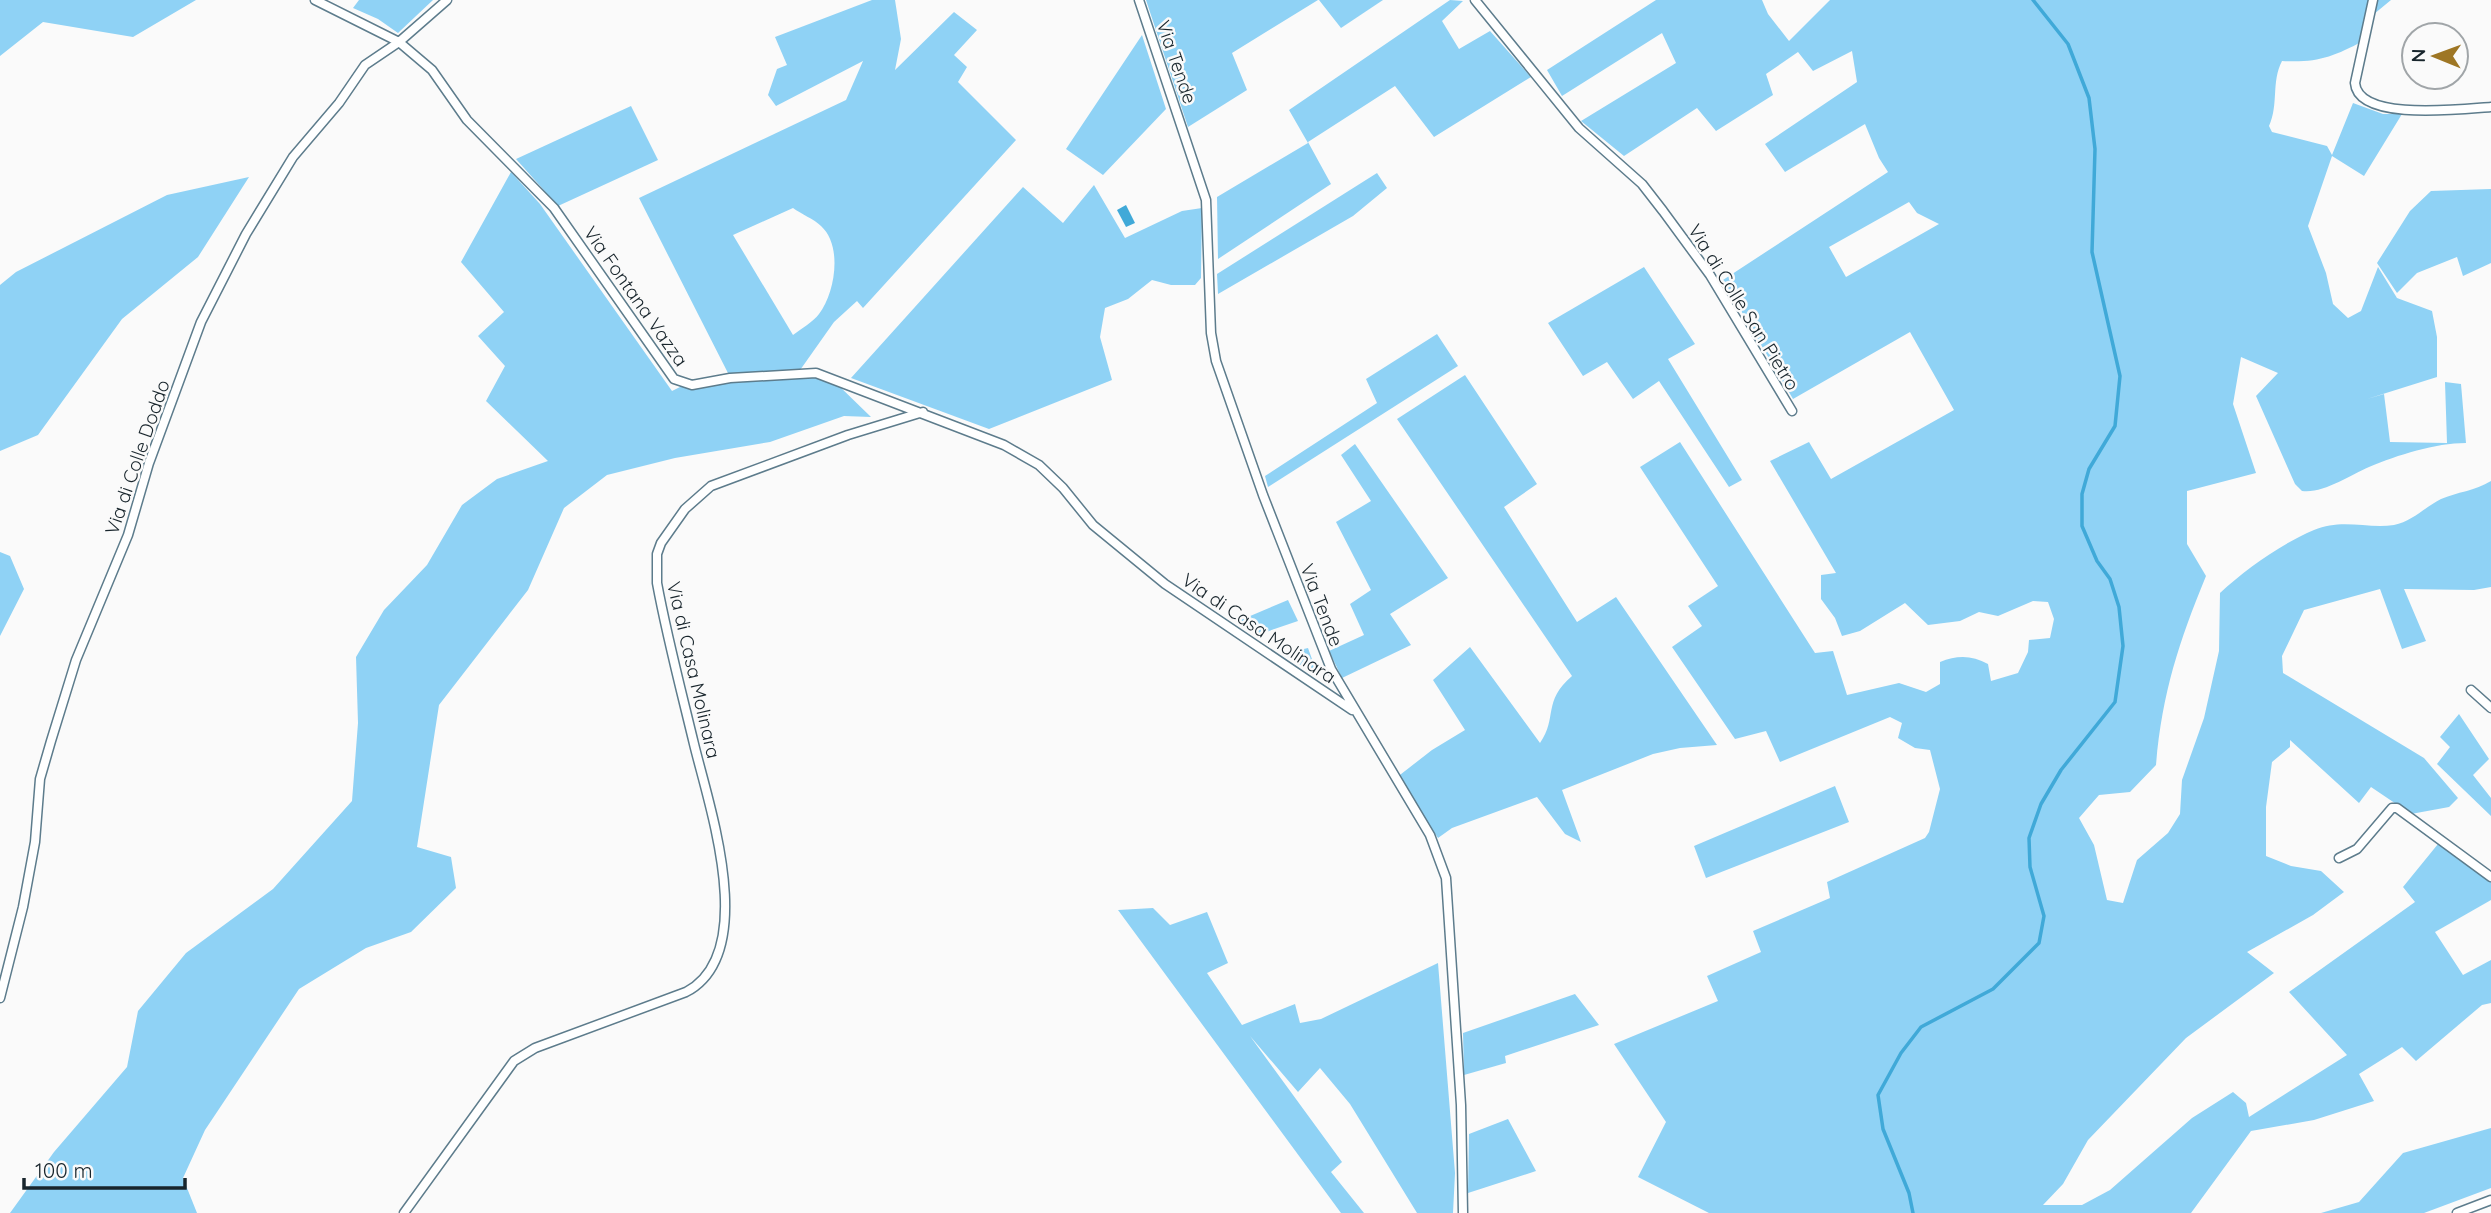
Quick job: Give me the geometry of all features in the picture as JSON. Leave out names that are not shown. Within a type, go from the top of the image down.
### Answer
[{"type":"street","name":"Via Fontana Vazza","points":[[314,0],[399,42],[432,70],[467,120],[554,208],[674,379],[692,385],[730,378],[816,373],[923,412]]},
{"type":"street","name":"Via di Colle Doddo","points":[[0,998],[23,906],[35,842],[40,779],[51,741],[76,660],[128,535],[149,463],[201,322],[246,234],[293,157],[339,103],[365,65],[399,42],[447,0]]},
{"type":"street","name":"Via Tende","points":[[1139,0],[1206,200],[1210,308],[1216,361],[1300,592],[1331,669],[1352,710],[1430,835],[1446,878],[1461,1105],[1463,1213]]},
{"type":"street","name":"Via di Colle San Pietro","points":[[1475,0],[1579,128],[1642,184],[1664,211],[1710,275],[1792,411]]},
{"type":"street","points":[[2373,0],[2355,83],[2356,92],[2361,98],[2381,108],[2491,107]]},
{"type":"street","name":"Via di Casa Molinara","points":[[404,1213],[514,1061],[536,1048],[686,992],[706,980],[715,961],[724,920],[721,857],[657,583],[657,554],[671,527],[711,486],[848,435],[923,412],[992,439],[1039,465],[1063,488],[1093,525],[1166,584],[1352,710]]},
{"type":"street","points":[[2471,690],[2491,708]]},
{"type":"street","points":[[2339,858],[2357,849],[2392,808],[2397,808],[2491,877]]},
{"type":"street","points":[[2457,1213],[2491,1200]]},
{"type":"shaded area","points":[[0,0],[196,0],[133,37],[43,22],[0,56]]},
{"type":"shaded area","points":[[359,0],[433,0],[398,33],[378,19],[353,8]]},
{"type":"shaded area","points":[[872,0],[895,0],[901,39],[895,70],[954,12],[977,30],[954,55],[967,67],[958,82],[1016,140],[863,308],[857,301],[834,322],[798,373],[835,382],[871,417],[844,416],[770,442],[675,458],[607,475],[564,508],[528,590],[439,705],[417,847],[451,857],[456,888],[411,932],[366,948],[299,989],[205,1130],[183,1178],[197,1213],[10,1213],[54,1152],[127,1067],[138,1011],[186,953],[273,889],[352,801],[358,723],[356,657],[384,610],[427,565],[462,505],[497,479],[548,461],[486,401],[505,366],[478,336],[504,312],[461,262],[511,172],[540,204],[672,391],[684,385],[730,377],[639,198],[846,100],[863,61],[776,106],[768,95],[777,69],[787,65],[775,37]],"holes":[[[793,208],[818,223],[828,235],[834,257],[832,282],[825,305],[810,323],[793,335],[733,235]]]},
{"type":"shaded area","points":[[1146,0],[1318,0],[1232,53],[1247,90],[1188,127]]},
{"type":"shaded area","points":[[1319,0],[1383,0],[1341,28]]},
{"type":"shaded area","points":[[1450,0],[1463,1],[1442,21],[1459,49],[1490,31],[1531,77],[1434,137],[1395,86],[1308,142],[1331,184],[1218,259],[1217,197],[1308,143],[1289,110]]},
{"type":"shaded area","points":[[1656,0],[1762,0],[1768,14],[1789,41],[1830,0],[2391,0],[2368,19],[2363,41],[2324,58],[2282,61],[2269,126],[2272,132],[2327,146],[2332,155],[2353,103],[2383,114],[2402,114],[2364,176],[2332,156],[2308,226],[2326,273],[2333,304],[2348,318],[2361,311],[2378,267],[2397,298],[2432,311],[2437,337],[2437,377],[2367,399],[2384,394],[2390,442],[2447,443],[2445,382],[2461,384],[2466,443],[2429,447],[2404,454],[2319,490],[2302,491],[2295,484],[2256,396],[2278,373],[2241,357],[2233,404],[2256,473],[2187,491],[2187,544],[2206,576],[2173,668],[2156,765],[2130,792],[2099,795],[2079,818],[2094,845],[2107,900],[2123,903],[2137,860],[2168,833],[2180,814],[2182,780],[2204,718],[2219,651],[2220,593],[2264,558],[2314,530],[2344,524],[2394,525],[2413,517],[2441,499],[2491,481],[2491,587],[2474,590],[2404,589],[2426,641],[2402,649],[2380,589],[2304,610],[2282,656],[2283,673],[2424,758],[2458,798],[2449,807],[2411,814],[2371,787],[2359,803],[2290,740],[2290,747],[2272,762],[2266,807],[2266,856],[2291,866],[2321,871],[2344,892],[2313,915],[2247,952],[2274,973],[2186,1038],[2088,1140],[2063,1184],[2043,1205],[2082,1205],[2110,1190],[2192,1118],[2233,1092],[2246,1103],[2249,1117],[2347,1055],[2289,992],[2415,902],[2403,887],[2438,844],[2491,882],[2491,900],[2435,932],[2463,975],[2491,960],[2491,1003],[2482,1005],[2416,1061],[2402,1047],[2359,1074],[2374,1101],[2314,1120],[2251,1131],[2191,1213],[1709,1213],[1638,1177],[1666,1122],[1614,1044],[1718,1001],[1707,976],[1761,952],[1753,931],[1830,898],[1827,882],[1925,838],[1940,789],[1930,750],[1915,748],[1898,738],[1902,723],[1890,717],[1780,762],[1766,731],[1735,739],[1672,647],[1702,626],[1688,606],[1718,586],[1640,467],[1680,442],[1815,653],[1833,651],[1847,695],[1899,683],[1926,692],[1940,684],[1940,662],[1958,657],[1976,659],[1988,664],[1991,681],[2018,673],[2028,652],[2029,640],[2050,638],[2054,619],[2048,602],[2033,601],[1998,616],[1979,612],[1960,621],[1928,625],[1905,603],[1860,631],[1842,636],[1835,618],[1821,599],[1821,575],[1836,573],[1770,461],[1809,442],[1831,479],[1954,410],[1910,332],[1793,399],[1723,280],[1888,172],[1865,124],[1785,172],[1765,144],[1857,82],[1852,51],[1813,71],[1798,52],[1766,74],[1773,95],[1716,131],[1697,108],[1624,156],[1581,121],[1676,63],[1662,33],[1562,96],[1547,70]],"holes":[[[1909,202],[1917,213],[1939,224],[1846,277],[1829,247]]]},
{"type":"shaded area","points":[[1142,35],[1166,109],[1103,175],[1066,149]]},
{"type":"shaded area","points":[[631,106],[658,160],[558,206],[516,159]]},
{"type":"shaded area","points":[[1377,173],[1387,188],[1353,216],[1218,294],[1217,274]]},
{"type":"shaded area","points":[[249,177],[198,257],[122,319],[38,435],[0,451],[0,285],[16,272],[167,195]]},
{"type":"shaded area","points":[[1094,185],[1125,238],[1182,211],[1202,208],[1201,278],[1195,285],[1171,285],[1152,280],[1128,299],[1105,308],[1100,337],[1112,380],[989,429],[851,378],[1023,187],[1063,223]]},
{"type":"shaded area","points":[[2491,189],[2491,263],[2463,276],[2457,257],[2417,273],[2397,293],[2377,263],[2410,211],[2431,191]]},
{"type":"shaded area","points":[[1126,205],[1135,223],[1126,227],[1117,210]]},
{"type":"shaded area","points":[[1644,267],[1695,344],[1668,359],[1742,480],[1729,487],[1659,381],[1633,399],[1607,362],[1583,376],[1548,323]]},
{"type":"shaded area","points":[[1437,334],[1458,366],[1268,487],[1265,476],[1377,403],[1366,379]]},
{"type":"shaded area","points":[[1465,375],[1537,484],[1504,507],[1577,622],[1616,597],[1717,745],[1680,748],[1653,754],[1562,790],[1581,842],[1565,834],[1537,797],[1452,828],[1438,838],[1396,778],[1432,750],[1465,730],[1433,680],[1470,647],[1540,743],[1548,725],[1553,702],[1572,676],[1397,419]]},
{"type":"shaded area","points":[[1355,444],[1448,578],[1390,614],[1411,645],[1342,678],[1329,651],[1364,635],[1350,604],[1371,590],[1336,522],[1371,501],[1341,455]]},
{"type":"shaded area","points":[[0,552],[10,556],[24,589],[0,636]]},
{"type":"shaded area","points":[[1288,600],[1298,621],[1257,635],[1236,622]]},
{"type":"shaded area","points":[[1308,648],[1318,676],[1283,654]]},
{"type":"shaded area","points":[[2459,714],[2489,759],[2473,775],[2491,798],[2491,816],[2437,764],[2450,747],[2440,737]]},
{"type":"shaded area","points":[[1835,786],[1849,822],[1706,878],[1694,846]]},
{"type":"shaded area","points":[[1153,908],[1170,925],[1207,912],[1228,963],[1207,973],[1242,1025],[1295,1004],[1300,1023],[1321,1019],[1438,963],[1455,1173],[1453,1213],[1417,1213],[1350,1104],[1320,1068],[1298,1092],[1250,1036],[1342,1162],[1331,1172],[1364,1213],[1341,1213],[1118,910]]},
{"type":"shaded area","points":[[1575,994],[1599,1025],[1505,1056],[1506,1063],[1464,1075],[1463,1033]]},
{"type":"shaded area","points":[[1508,1119],[1536,1171],[1468,1193],[1469,1134]]},
{"type":"shaded area","points":[[2491,1128],[2491,1188],[2424,1213],[2321,1213],[2359,1202],[2403,1153]]},
{"type":"waterway","points":[[1913,1213],[1909,1193],[1883,1129],[1878,1095],[1901,1053],[1921,1027],[1993,989],[2039,943],[2044,916],[2030,867],[2029,838],[2041,804],[2061,770],[2115,702],[2123,646],[2119,607],[2110,579],[2097,561],[2082,526],[2082,494],[2089,469],[2115,426],[2120,376],[2092,252],[2095,149],[2089,98],[2068,44],[2033,0]]}]
